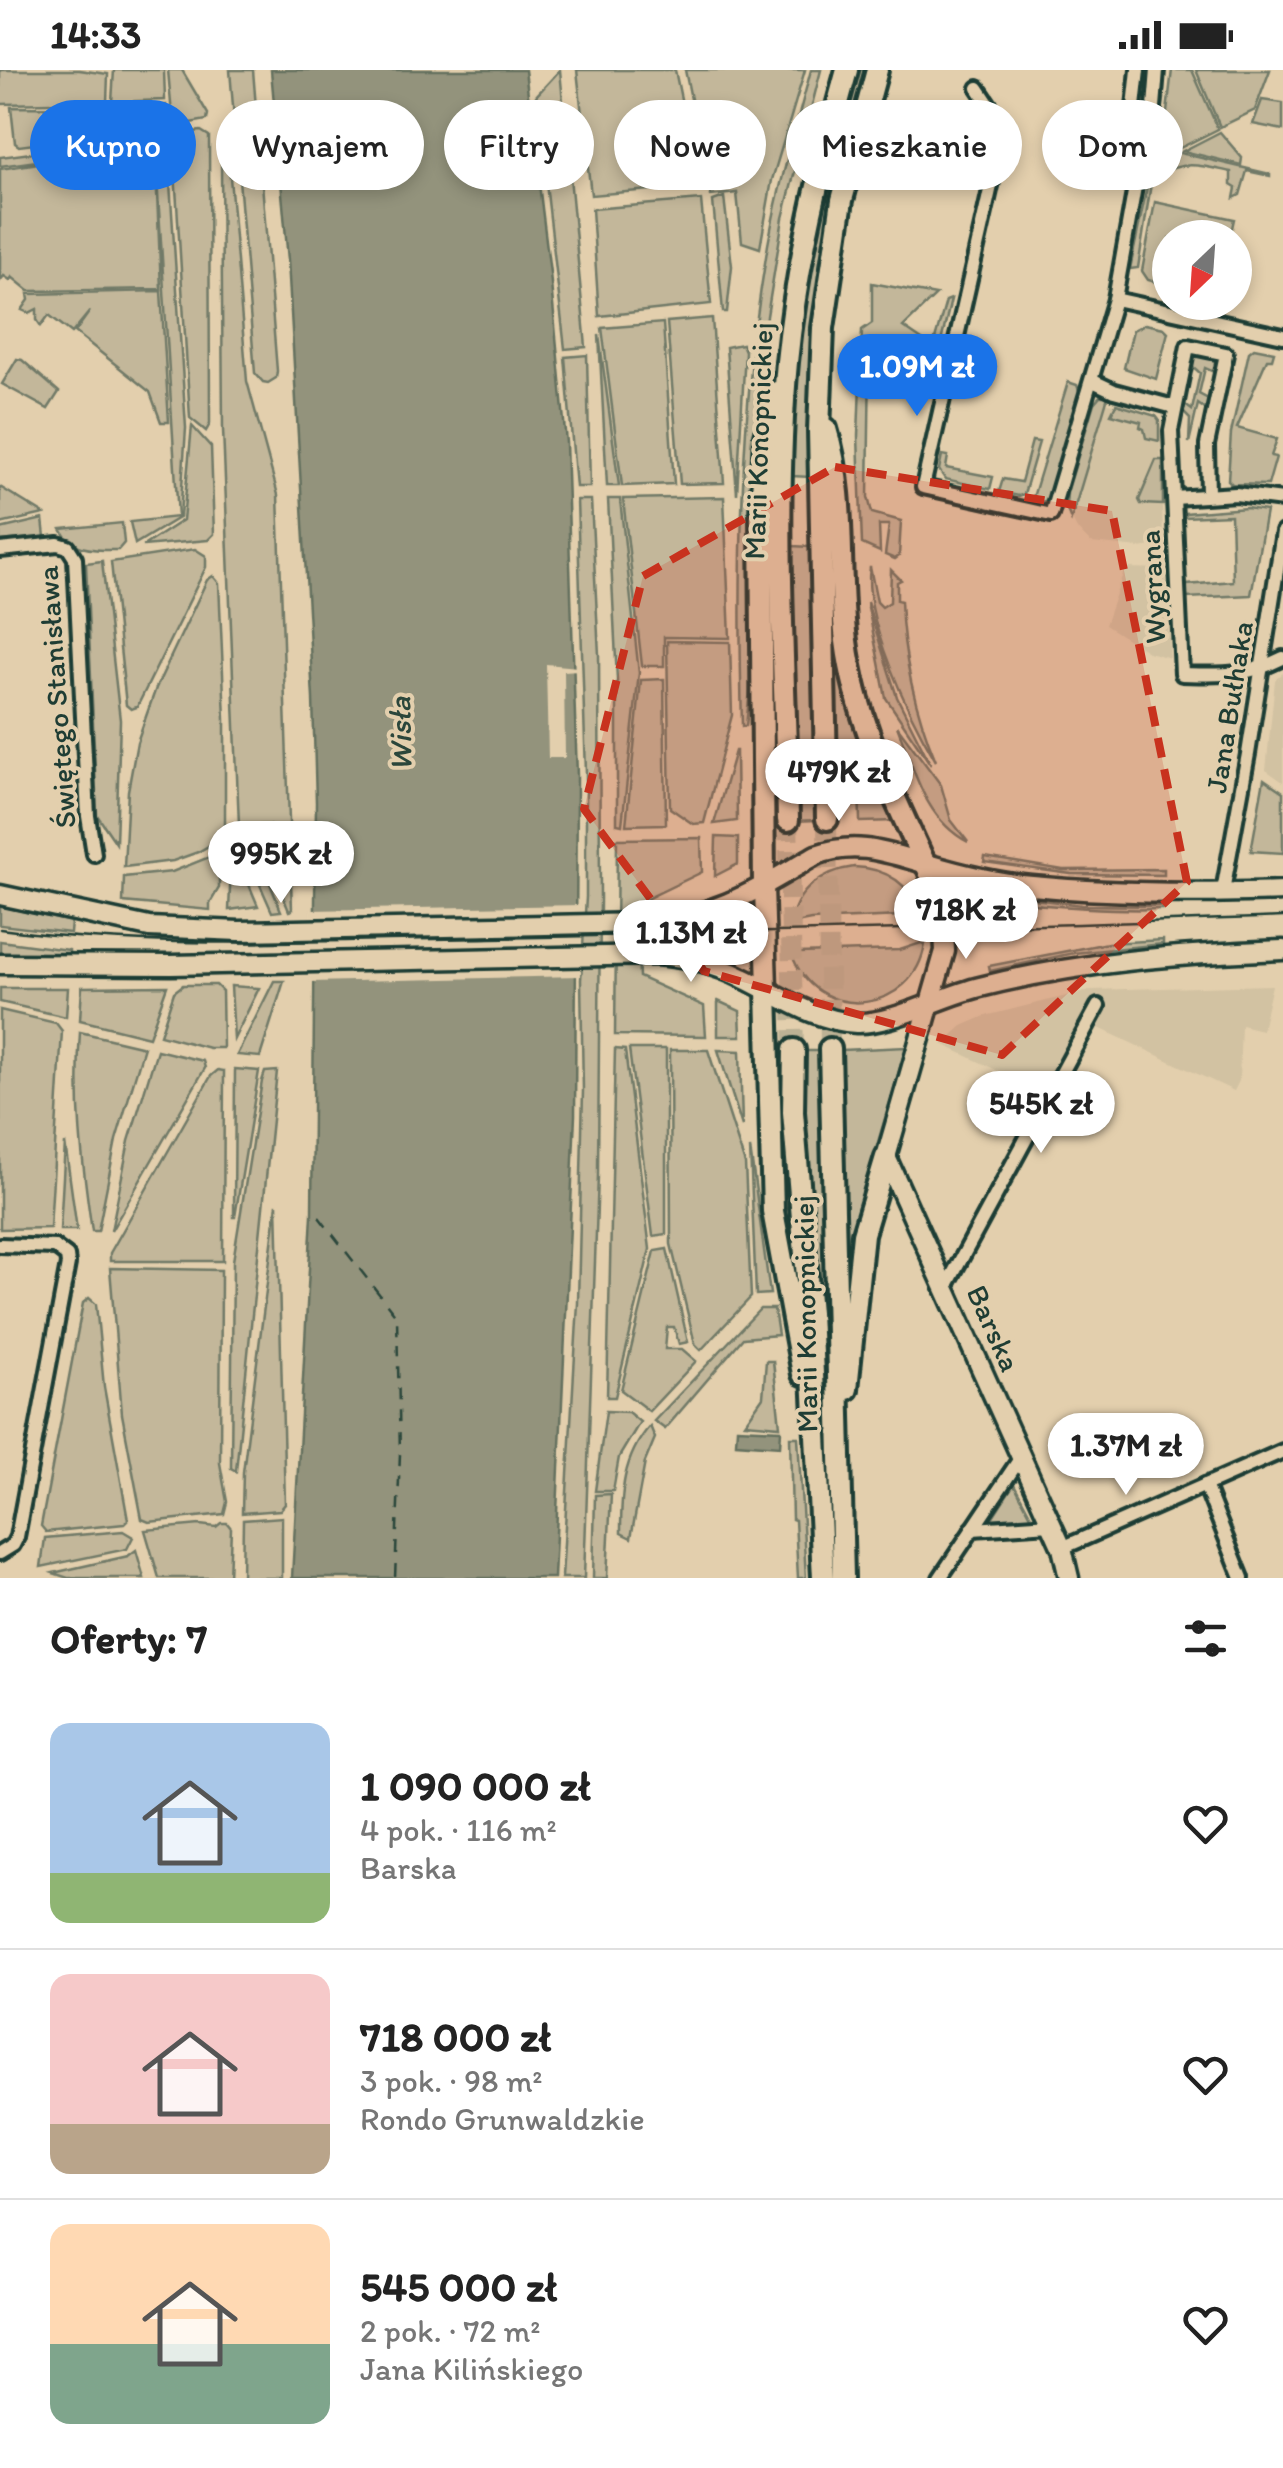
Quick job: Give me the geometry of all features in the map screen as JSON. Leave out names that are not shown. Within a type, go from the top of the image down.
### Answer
[{"type":"main road","name":"Marii Konopnickiej","points":[[788,820],[782,506],[787,367],[811,205],[847,70]]},
{"type":"main road","name":"Marii Konopnickiej","points":[[827,820],[819,408],[823,328],[835,234],[876,70]]},
{"type":"main road","points":[[764,886],[760,515],[766,436],[787,367]]},
{"type":"main road","points":[[819,408],[836,464],[843,616],[855,690],[873,746],[925,864]]},
{"type":"main road","points":[[767,989],[773,1211],[828,1444]]},
{"type":"main road","name":"Marii Konopnickiej","points":[[823,1578],[828,1444],[830,1049]]},
{"type":"main road","name":"Marii Konopnickiej","points":[[794,1050],[793,1112],[810,1314],[843,1578]]},
{"type":"main road","points":[[828,1444],[863,1234],[886,1158]]},
{"type":"street","points":[[1135,100],[1138,70]]},
{"type":"street","points":[[1155,100],[1158,70]]},
{"type":"street","points":[[978,88],[996,115],[1002,137],[923,487],[1051,516],[1115,299],[1134,190]]},
{"type":"street","points":[[1115,299],[1283,336]]},
{"type":"street","name":"Wygrana","points":[[1208,495],[1207,441],[1226,354],[1188,346],[1171,431],[1182,674],[1233,676],[1259,670]]},
{"type":"street","points":[[1093,381],[1114,391],[1174,407]]},
{"type":"street","points":[[1174,498],[1252,494],[1283,500]]},
{"type":"street","name":"Jana Bułhaka","points":[[1223,890],[1283,532]]},
{"type":"street","name":"Świętego Stanisława","points":[[0,550],[58,544],[68,547],[76,558],[88,816],[94,854]]},
{"type":"street","points":[[1259,670],[1283,658]]},
{"type":"street","points":[[0,895],[149,927],[239,931],[620,924],[670,921],[703,914],[764,886],[816,855],[845,847],[876,849],[1027,886],[1125,892],[1283,891]]},
{"type":"street","points":[[886,1158],[944,951],[943,910],[925,864]]},
{"type":"street","points":[[764,886],[767,989]]},
{"type":"street","points":[[0,964],[655,955],[694,961],[739,976],[817,1013],[849,1023],[870,1022],[979,987],[1086,966],[1283,950]]},
{"type":"street","points":[[946,1287],[1098,1006]]},
{"type":"street","name":"Barska","points":[[886,1158],[1062,1548],[1069,1578]]},
{"type":"street","points":[[0,1245],[55,1247],[68,1256],[17,1536],[2,1553]]},
{"type":"street","points":[[1062,1548],[1283,1451]]},
{"type":"street","points":[[940,1578],[1021,1458]]},
{"type":"street","points":[[1205,1485],[1242,1578]]},
{"type":"street","points":[[972,1529],[1051,1524]]},
{"type":"highlighted area","points":[[835,467],[1112,511],[1187,882],[1002,1055],[704,971],[584,809],[643,576]]},
{"type":"shaded area","points":[[0,70],[108,74],[107,100],[0,104]]},
{"type":"shaded area","points":[[114,70],[164,70],[165,100],[112,100]]},
{"type":"shaded area","points":[[168,70],[182,70],[208,114],[207,120],[196,122],[196,100],[171,100]]},
{"type":"shaded area","points":[[230,70],[253,70],[255,100],[232,100]]},
{"type":"shaded area","points":[[560,70],[563,100],[536,100]]},
{"type":"shaded area","points":[[577,70],[675,70],[681,100],[614,100],[614,190],[651,190],[591,195],[594,100],[580,100]]},
{"type":"shaded area","points":[[685,70],[805,70],[796,100],[786,100],[786,133],[772,180],[760,248],[742,242],[737,193],[711,196],[710,190],[766,190],[766,100],[691,100]]},
{"type":"shaded area","points":[[811,70],[821,70],[813,100],[803,100]]},
{"type":"shaded area","points":[[856,70],[868,70],[859,100],[848,100]]},
{"type":"shaded area","points":[[1172,70],[1192,70],[1218,129],[1183,146],[1183,100],[1168,100]]},
{"type":"shaded area","points":[[1196,70],[1270,70],[1255,110],[1220,127]]},
{"type":"shaded area","points":[[1262,100],[1283,103],[1283,130],[1253,124]]},
{"type":"shaded area","points":[[11,107],[30,107],[30,145],[15,143]]},
{"type":"shaded area","points":[[196,132],[209,136],[210,424],[206,431],[190,418],[176,190],[196,190]]},
{"type":"shaded area","points":[[1220,132],[1242,158],[1241,165],[1183,151]]},
{"type":"shaded area","points":[[30,153],[30,162],[0,166],[0,157]]},
{"type":"shaded area","points":[[1183,154],[1270,176],[1247,171],[1240,195],[1234,198],[1236,188],[1231,185],[1231,172],[1185,165]]},
{"type":"shaded area","points":[[786,162],[786,190],[790,190],[767,316],[757,434],[750,690],[746,726],[742,726],[741,553],[750,377],[769,238]]},
{"type":"shaded area","points":[[30,164],[30,190],[157,190],[161,289],[29,291],[12,277],[10,280],[4,276],[0,281],[0,169]]},
{"type":"shaded area","points":[[158,190],[170,190],[186,428],[180,517],[135,544],[130,522],[178,517]]},
{"type":"shaded area","points":[[221,190],[231,190],[247,381],[278,495],[292,910],[289,911],[259,838],[271,838],[270,825],[239,825],[223,429]]},
{"type":"shaded area","points":[[240,190],[263,190],[277,371],[276,378],[268,383],[255,373]]},
{"type":"shaded area","points":[[547,190],[571,190],[586,347],[565,349]]},
{"type":"shaded area","points":[[824,190],[837,190],[816,309],[811,372],[811,477],[791,476],[796,351],[813,233]]},
{"type":"shaded area","points":[[1146,190],[1150,190],[1138,268],[1130,269]]},
{"type":"shaded area","points":[[724,197],[732,266],[727,312],[723,312],[713,201]]},
{"type":"shaded area","points":[[701,200],[711,304],[599,316],[592,209]]},
{"type":"shaded area","points":[[1155,202],[1234,219],[1152,220],[1152,281],[1142,271]]},
{"type":"shaded area","points":[[872,283],[936,295],[903,327],[928,344],[934,343],[946,301],[951,299],[939,351],[904,342],[892,346],[886,361],[870,359],[868,497],[872,513],[901,521],[899,556],[895,559],[885,555],[889,525],[879,525],[880,552],[862,544],[858,436],[862,330],[872,323]]},
{"type":"shaded area","points":[[161,291],[169,422],[161,422],[150,392],[75,332],[90,311],[72,333],[49,315],[41,326],[37,309],[29,313],[22,310],[29,300],[28,294]]},
{"type":"shaded area","points":[[712,318],[724,483],[680,484],[667,322]]},
{"type":"shaded area","points":[[663,323],[674,484],[622,486],[602,328]]},
{"type":"shaded area","points":[[1145,324],[1168,332],[1156,379],[1124,368],[1133,330]]},
{"type":"shaded area","points":[[599,335],[619,486],[607,486]]},
{"type":"shaded area","points":[[742,344],[745,351],[737,494],[726,347]]},
{"type":"shaded area","points":[[1254,348],[1274,352],[1272,359],[1267,359],[1237,428],[1277,439],[1271,456],[1276,457],[1268,485],[1232,484],[1228,480],[1231,433],[1249,352]]},
{"type":"shaded area","points":[[1196,354],[1213,357],[1217,364],[1216,373],[1205,368],[1199,394],[1210,400],[1208,411],[1198,404],[1189,443],[1190,419],[1180,409],[1181,402],[1192,410],[1200,373],[1190,364]]},
{"type":"shaded area","points":[[587,355],[590,487],[576,487],[565,357]]},
{"type":"shaded area","points":[[17,359],[59,392],[48,409],[2,384]]},
{"type":"shaded area","points":[[1068,382],[1077,385],[1081,396],[1053,491],[1045,501],[1031,504]]},
{"type":"shaded area","points":[[1100,396],[1108,396],[1071,520],[1066,507],[1067,493],[1094,403]]},
{"type":"shaded area","points":[[1097,400],[1160,419],[1163,542],[1158,545],[1140,548],[1091,543],[1077,529],[1069,513]]},
{"type":"shaded area","points":[[1116,404],[1156,416],[1159,441],[1146,438],[1141,422],[1111,414]]},
{"type":"shaded area","points":[[192,426],[211,447],[214,534],[208,540],[143,546],[183,520]]},
{"type":"shaded area","points":[[1032,441],[1039,442],[1024,494],[999,492],[1003,479],[1021,482]]},
{"type":"shaded area","points":[[942,455],[948,456],[946,468],[993,477],[990,489],[945,479],[939,470]]},
{"type":"shaded area","points":[[1156,460],[1163,460],[1163,505],[1141,504],[1139,500]]},
{"type":"shaded area","points":[[0,487],[44,514],[0,524]]},
{"type":"shaded area","points":[[724,497],[730,638],[664,637],[664,666],[642,666],[623,499]]},
{"type":"shaded area","points":[[608,499],[620,499],[639,673],[622,825],[617,824],[617,680]]},
{"type":"shaded area","points":[[577,500],[591,500],[599,655],[598,1175],[584,1578],[562,1578],[578,1303],[583,1090],[581,980],[586,897]]},
{"type":"shaded area","points":[[1247,508],[1266,511],[1251,595],[1186,598],[1187,585],[1233,581],[1231,515],[1184,517],[1185,513]]},
{"type":"shaded area","points":[[43,519],[45,537],[0,541],[0,529]]},
{"type":"shaded area","points":[[122,523],[124,543],[118,550],[77,545],[61,529]]},
{"type":"shaded area","points":[[792,546],[810,547],[816,820],[795,821]]},
{"type":"shaded area","points":[[195,549],[206,556],[206,567],[137,707],[131,709],[126,705],[111,562]]},
{"type":"shaded area","points":[[829,557],[897,821],[860,822],[859,782],[835,770]]},
{"type":"shaded area","points":[[102,561],[120,720],[116,843],[97,815],[86,563]]},
{"type":"shaded area","points":[[870,567],[877,602],[882,607],[890,602],[891,570],[901,580],[897,582],[897,600],[901,601],[907,663],[936,761],[901,693],[880,639],[869,588]]},
{"type":"shaded area","points":[[1125,568],[1165,569],[1170,658],[1148,652],[1105,625]]},
{"type":"shaded area","points":[[213,576],[219,583],[225,827],[210,845],[198,852],[173,861],[124,867],[128,791],[137,742],[156,688],[207,580]]},
{"type":"shaded area","points":[[867,602],[897,697],[931,765],[886,698]]},
{"type":"shaded area","points":[[667,641],[730,642],[732,715],[704,823],[693,824],[670,808]]},
{"type":"shaded area","points":[[1283,673],[1283,782],[1266,770],[1275,680]]},
{"type":"shaded area","points":[[664,679],[666,824],[626,825],[641,680]]},
{"type":"shaded area","points":[[897,726],[941,785],[951,820],[968,842],[953,832],[931,807]]},
{"type":"shaded area","points":[[735,751],[737,821],[714,824]]},
{"type":"shaded area","points":[[1264,779],[1283,792],[1283,853],[1251,851]]},
{"type":"shaded area","points":[[716,837],[738,838],[738,864],[715,876]]},
{"type":"shaded area","points":[[252,838],[281,911],[272,912],[240,839]]},
{"type":"shaded area","points":[[701,838],[702,872],[636,904],[639,977],[704,1006],[706,1036],[615,1035],[617,839]]},
{"type":"shaded area","points":[[232,844],[258,906],[229,910]]},
{"type":"shaded area","points":[[219,853],[219,888],[210,910],[123,902],[124,877],[172,872]]},
{"type":"shaded area","points":[[985,857],[1063,870],[1164,869],[1164,875],[1071,874],[984,862]]},
{"type":"shaded area","points":[[854,867],[896,880],[912,895],[923,915],[791,924],[798,902],[812,885],[832,873]]},
{"type":"shaded area","points":[[986,893],[1082,905],[1162,909],[1096,908],[986,900]]},
{"type":"shaded area","points":[[0,906],[71,922],[70,933],[0,925]]},
{"type":"shaded area","points":[[1163,940],[1163,944],[1074,953],[990,971],[989,966],[1108,943]]},
{"type":"shaded area","points":[[0,941],[69,950],[69,957],[0,957]]},
{"type":"shaded area","points":[[925,944],[917,967],[904,985],[866,1002],[845,1001],[825,994],[807,981],[794,960],[798,953],[900,950]]},
{"type":"shaded area","points":[[274,981],[284,981],[260,1057],[237,1055]]},
{"type":"shaded area","points":[[183,985],[216,985],[222,991],[223,1048],[160,1035],[174,992]]},
{"type":"shaded area","points":[[1272,985],[1262,1030],[1241,1025],[1239,1081],[1234,1091],[1097,1027],[1079,1034],[1047,1094],[942,1044],[962,1026],[985,1016],[1091,990]]},
{"type":"shaded area","points":[[167,986],[149,1037],[80,1020],[82,987]]},
{"type":"shaded area","points":[[231,986],[259,988],[234,1039]]},
{"type":"shaded area","points":[[0,988],[68,988],[66,1017],[0,1002]]},
{"type":"shaded area","points":[[718,1001],[740,1011],[741,1036],[718,1036]]},
{"type":"shaded area","points":[[0,1010],[56,1023],[62,1031],[50,1228],[0,1229]]},
{"type":"shaded area","points":[[80,1032],[144,1047],[116,1140],[98,1231],[92,1231],[82,1156]]},
{"type":"shaded area","points":[[906,1047],[863,1193],[845,1297],[839,1086],[842,1050]]},
{"type":"shaded area","points":[[615,1049],[625,1050],[650,1249],[615,1397],[607,1397]]},
{"type":"shaded area","points":[[629,1049],[666,1049],[666,1234],[653,1236]]},
{"type":"shaded area","points":[[157,1050],[203,1061],[205,1068],[111,1231],[129,1141]]},
{"type":"shaded area","points":[[670,1050],[708,1050],[745,1164],[751,1297],[701,1350],[695,1344],[671,1244]]},
{"type":"shaded area","points":[[718,1050],[740,1051],[742,1126]]},
{"type":"shaded area","points":[[802,1051],[821,1051],[825,1362],[804,1143]]},
{"type":"shaded area","points":[[235,1069],[259,1071],[234,1217]]},
{"type":"shaded area","points":[[218,1070],[224,1071],[223,1261],[110,1261],[110,1253]]},
{"type":"shaded area","points":[[277,1071],[236,1471],[231,1468],[233,1261],[262,1081],[265,1072]]},
{"type":"shaded area","points":[[65,1143],[77,1230],[60,1230]]},
{"type":"shaded area","points":[[750,1148],[770,1294],[756,1295]]},
{"type":"shaded area","points":[[277,1204],[285,1504],[280,1510],[242,1513],[243,1472]]},
{"type":"shaded area","points":[[667,1249],[688,1342],[679,1344],[674,1327],[667,1327],[665,1349],[682,1349],[696,1361],[649,1411],[621,1390],[655,1251]]},
{"type":"shaded area","points":[[110,1268],[221,1270],[220,1463],[227,1502],[224,1514],[149,1522],[142,1519],[122,1414]]},
{"type":"shaded area","points":[[89,1298],[96,1304],[104,1387],[128,1520],[124,1524],[46,1532],[41,1526],[83,1303]]},
{"type":"shaded area","points":[[760,1309],[774,1309],[778,1335],[743,1338],[665,1429],[654,1421]]},
{"type":"shaded area","points":[[766,1361],[773,1361],[780,1426],[745,1423],[763,1397]]},
{"type":"shaded area","points":[[606,1411],[628,1412],[640,1422],[619,1457],[613,1491],[595,1491]]},
{"type":"shaded area","points":[[650,1426],[655,1438],[645,1462],[631,1538],[621,1533],[625,1477],[634,1451]]},
{"type":"shaded area","points":[[790,1437],[798,1437],[806,1578],[798,1578]]},
{"type":"shaded area","points":[[1014,1484],[1032,1518],[994,1521],[992,1518]]},
{"type":"shaded area","points":[[611,1494],[607,1578],[593,1578],[595,1495]]},
{"type":"shaded area","points":[[282,1517],[282,1578],[242,1578],[243,1520]]},
{"type":"shaded area","points":[[221,1523],[231,1528],[229,1578],[159,1578],[145,1530],[216,1527]]},
{"type":"shaded area","points":[[123,1531],[133,1537],[127,1549],[41,1567],[45,1538]]},
{"type":"shaded area","points":[[136,1550],[144,1578],[68,1578],[53,1573],[128,1556]]},
{"type":"water","name":"Wisła","points":[[271,70],[525,70],[529,100],[444,100],[444,190],[540,190],[566,443],[577,777],[575,1115],[554,1578],[292,1578],[312,1215],[316,802],[282,190],[424,190],[424,100],[274,100]]},
{"type":"water","points":[[737,1428],[781,1430],[780,1446],[736,1443]]},
{"type":"pier","points":[[546,664],[578,667],[564,671],[565,758],[548,758]]},
{"type":"pier","points":[[581,905],[581,976],[310,982],[310,910]]},
{"type":"ferry route","points":[[319,1217],[397,1317],[400,1454],[395,1578]]},
{"type":"tunnel","points":[[827,819],[830,1049]]},
{"type":"tunnel","points":[[788,820],[794,1050]]},
{"type":"tram line","points":[[0,929],[122,940],[245,942],[1283,917]]}]
